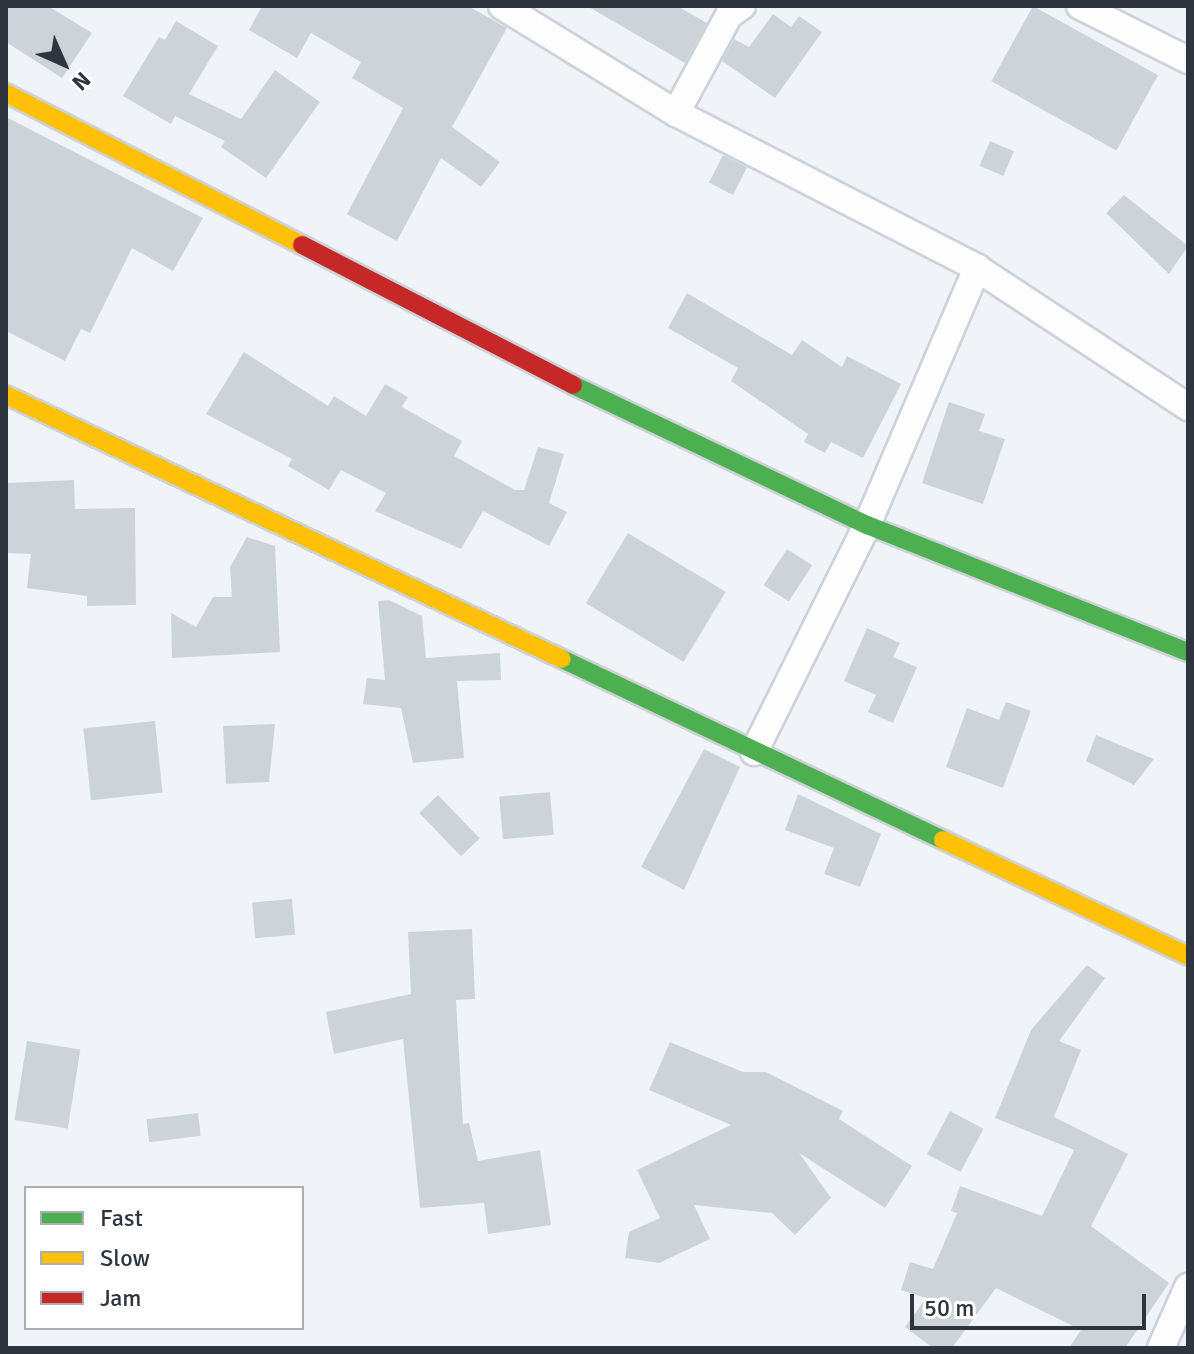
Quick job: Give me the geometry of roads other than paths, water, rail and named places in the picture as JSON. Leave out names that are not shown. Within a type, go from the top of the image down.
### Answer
[{"type":"street","points":[[502,6],[676,113],[977,268],[1188,407]]},
{"type":"street","points":[[676,113],[729,15],[742,6]]},
{"type":"street","points":[[1080,6],[1188,60]]},
{"type":"street","points":[[6,93],[693,447],[867,525],[1188,652]]},
{"type":"street","points":[[754,752],[867,525],[977,268]]},
{"type":"street","points":[[6,395],[1188,956]]},
{"type":"street","points":[[1161,1348],[1188,1287]]}]
